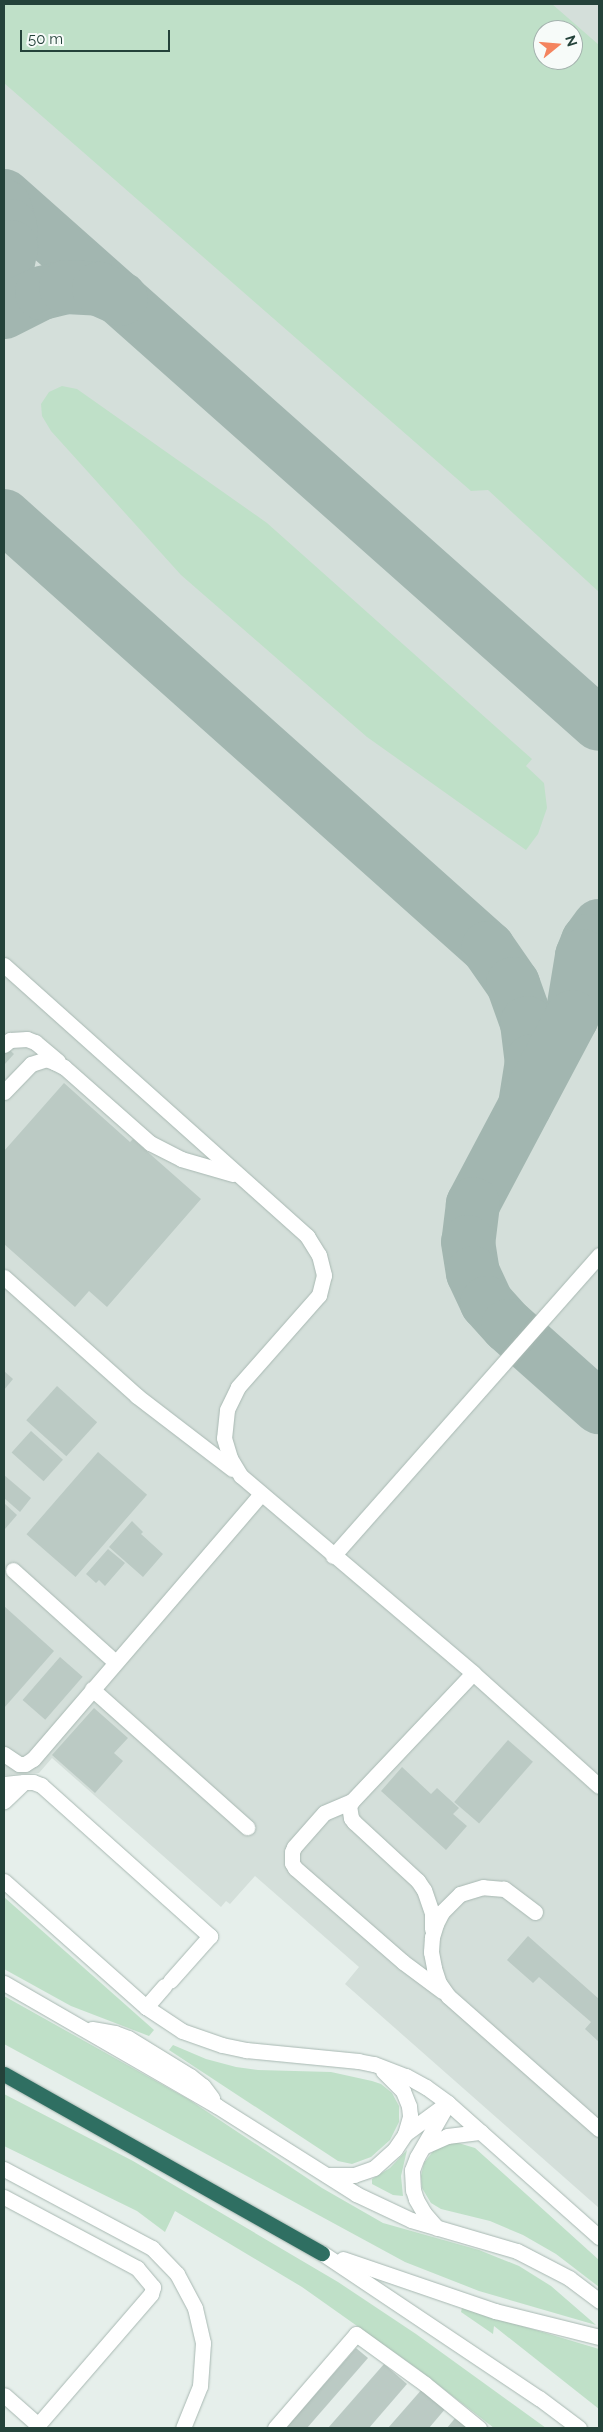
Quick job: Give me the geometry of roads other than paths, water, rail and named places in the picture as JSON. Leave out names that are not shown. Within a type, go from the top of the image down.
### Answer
[{"type":"highway","points":[[4,2074],[322,2253]]},
{"type":"street","points":[[4,964],[307,1236],[319,1255],[324,1275],[323,1285],[317,1298],[238,1387],[230,1401],[225,1419],[224,1438],[230,1458],[241,1476]]},
{"type":"street","points":[[4,1044],[10,1040],[27,1039],[35,1042],[150,1143],[181,1159],[217,1168],[243,1178]]},
{"type":"street","points":[[4,1092],[22,1072],[38,1061],[46,1060],[64,1067]]},
{"type":"street","points":[[333,1556],[599,1255]]},
{"type":"street","points":[[4,1277],[137,1396],[215,1453],[333,1556],[473,1673],[599,1786]]},
{"type":"street","points":[[4,1754],[18,1764],[25,1764],[32,1759],[261,1494]]},
{"type":"street","points":[[13,1570],[116,1662]]},
{"type":"street","points":[[473,1673],[352,1801],[324,1813],[294,1846],[292,1863],[295,1868],[403,1962],[448,1996],[599,2129]]},
{"type":"street","points":[[92,1689],[247,1827]]},
{"type":"street","points":[[4,1801],[24,1782]]},
{"type":"street","points":[[4,1784],[33,1782],[41,1785],[210,1936],[146,2007]]},
{"type":"street","points":[[352,1801],[349,1812],[354,1822],[418,1881],[424,1890],[432,1913],[431,1952],[434,1968],[439,1982],[448,1996]]},
{"type":"street","points":[[4,1881],[146,2007],[182,2031],[222,2046],[374,2064],[406,2076],[426,2087],[448,2103],[599,2237]]},
{"type":"street","points":[[432,1937],[442,1912],[455,1897],[475,1889],[491,1887],[504,1889],[535,1912]]},
{"type":"street","points":[[4,1983],[217,2106],[325,2176],[385,2210],[437,2228],[517,2251],[569,2278],[599,2301]]},
{"type":"street","points":[[325,2176],[354,2175],[374,2168],[395,2149],[405,2134],[410,2116],[403,2091],[387,2073],[374,2064]]},
{"type":"street","points":[[405,2134],[448,2103]]},
{"type":"street","points":[[437,2228],[424,2213],[413,2190],[412,2170],[448,2103]]},
{"type":"street","points":[[424,2147],[447,2136],[481,2132]]},
{"type":"street","points":[[4,2169],[152,2248],[177,2274],[196,2308],[203,2343],[200,2386],[183,2428]]},
{"type":"street","points":[[4,2197],[137,2268],[153,2287],[151,2294],[38,2424],[4,2395]]},
{"type":"street","points":[[322,2253],[495,2311],[599,2337]]},
{"type":"street","points":[[322,2253],[514,2381],[579,2428]]},
{"type":"street","points":[[275,2428],[356,2334],[426,2384],[479,2428]]}]
